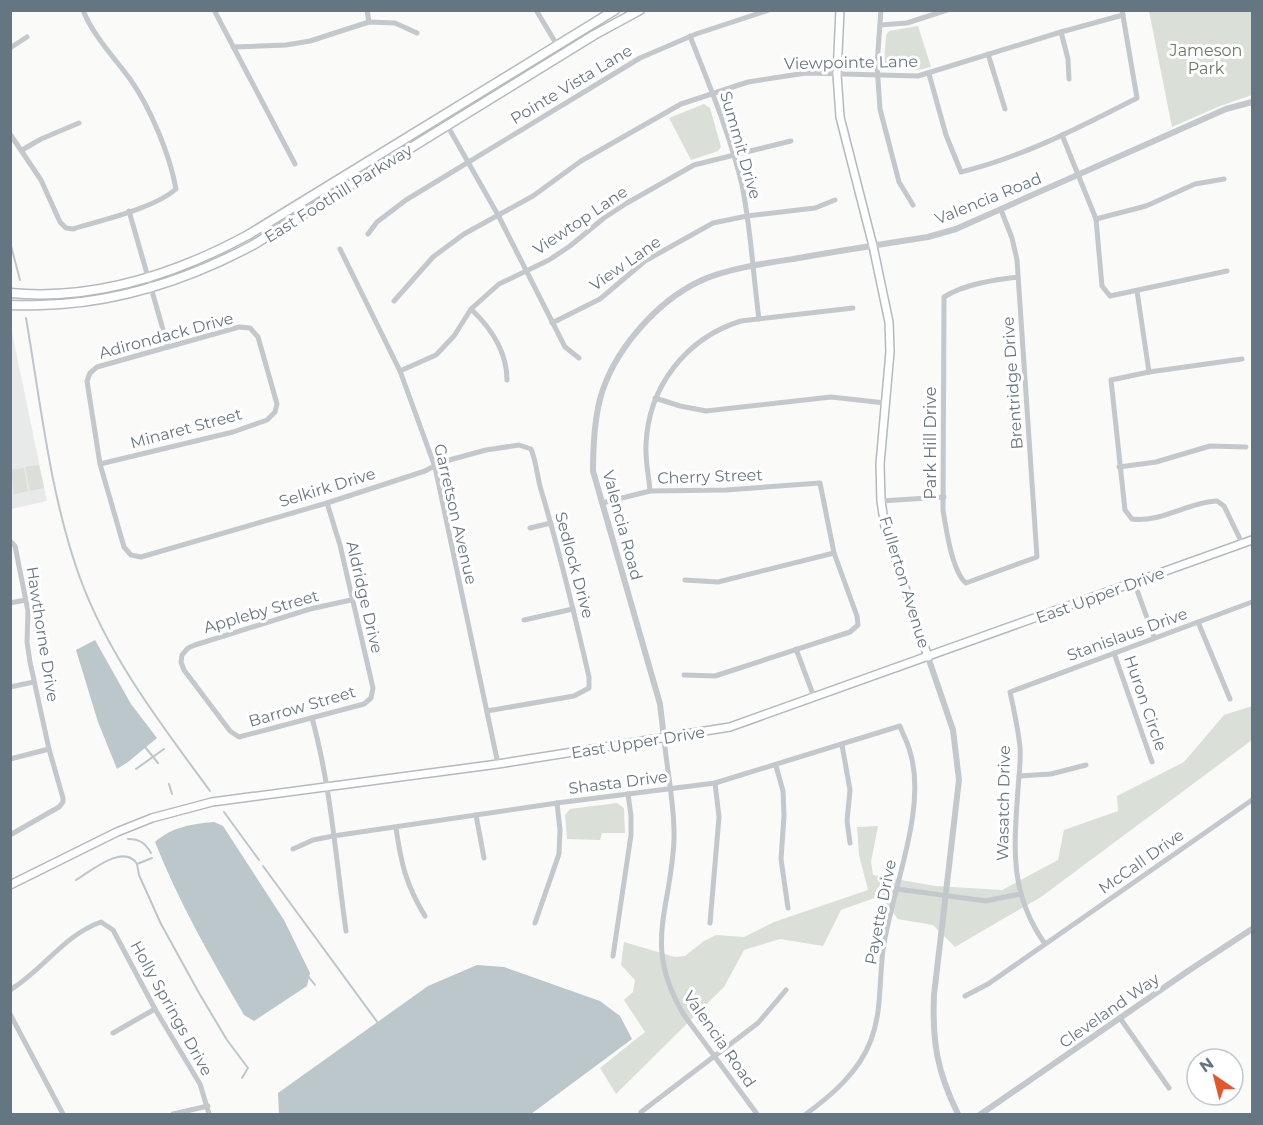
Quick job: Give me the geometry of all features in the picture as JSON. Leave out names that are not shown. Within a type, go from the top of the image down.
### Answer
[{"type":"main road","name":"East Foothill Parkway","points":[[10,293],[76,292],[148,278],[198,260],[248,235],[615,10]]},
{"type":"main road","name":"East Foothill Parkway","points":[[10,305],[77,303],[151,288],[190,275],[254,245],[594,35],[640,10]]},
{"type":"main road","name":"Fullerton Avenue","points":[[840,10],[837,74],[840,117],[873,246],[889,322],[890,351],[880,464],[881,501],[892,552],[928,657]]},
{"type":"main road","name":"East Upper Drive","points":[[10,885],[91,843],[152,818],[212,802],[498,764],[730,727],[1252,540]]},
{"type":"street","points":[[10,134],[41,180],[60,222],[66,228],[74,229],[129,211],[167,197],[176,189],[156,128],[143,100],[97,35],[83,10]]},
{"type":"street","points":[[214,10],[295,165]]},
{"type":"street","points":[[367,10],[369,22]]},
{"type":"street","points":[[536,10],[557,45]]},
{"type":"street","name":"Pointe Vista Lane","points":[[368,234],[377,222],[406,200],[640,58],[690,36],[769,10]]},
{"type":"street","points":[[881,10],[877,74],[880,109],[899,182],[913,205]]},
{"type":"street","points":[[880,25],[907,23],[947,10]]},
{"type":"street","points":[[929,74],[945,135],[961,172],[988,165],[1062,135],[1137,98],[1122,13]]},
{"type":"street","name":"Viewpointe Lane","points":[[394,301],[433,257],[464,234],[533,196],[581,161],[681,104],[748,82],[806,73],[918,76],[929,74],[1122,13]]},
{"type":"street","points":[[233,47],[286,45],[310,41],[369,22],[395,23],[417,33]]},
{"type":"street","points":[[1061,32],[1068,59],[1069,79]]},
{"type":"street","name":"Summit Drive","points":[[690,36],[713,93],[733,154],[747,216],[759,319]]},
{"type":"street","points":[[10,48],[27,37]]},
{"type":"street","points":[[988,54],[1005,109]]},
{"type":"street","name":"Valencia Road","points":[[757,1114],[675,1000],[664,969],[661,930],[674,844],[674,820],[660,704],[594,471],[593,440],[600,398],[617,361],[639,329],[663,305],[701,280],[752,266],[928,237],[956,229],[1226,109],[1252,102]]},
{"type":"street","points":[[22,150],[41,139],[79,123]]},
{"type":"street","points":[[447,125],[498,215],[565,347],[579,358]]},
{"type":"street","points":[[1062,135],[1096,219],[1102,286],[1110,296],[1227,271]]},
{"type":"street","name":"Viewtop Lane","points":[[400,371],[436,354],[454,336],[471,309],[499,284],[549,260],[627,203],[694,165],[790,141]]},
{"type":"street","points":[[1096,219],[1146,206],[1195,184],[1224,179]]},
{"type":"street","name":"View Lane","points":[[552,323],[600,298],[645,261],[713,223],[747,216],[815,208],[835,200]]},
{"type":"street","name":"Brentridge Drive","points":[[966,584],[1037,557],[1017,260],[1012,238],[1001,210]]},
{"type":"street","points":[[129,211],[168,347]]},
{"type":"street","name":"Garretson Avenue","points":[[340,249],[400,371],[435,467],[498,764]]},
{"type":"street","name":"Park Hill Drive","points":[[966,584],[960,579],[947,535],[944,496],[944,297],[951,292],[992,280],[1018,277]]},
{"type":"street","points":[[1137,291],[1149,372]]},
{"type":"street","points":[[650,491],[646,447],[648,421],[655,398],[674,365],[697,343],[724,327],[759,319],[853,308]]},
{"type":"street","points":[[471,309],[489,327],[507,363],[507,380]]},
{"type":"street","name":"Adirondack Drive","points":[[100,464],[87,381],[90,373],[97,367],[239,327],[250,328],[258,338],[277,404],[275,412]]},
{"type":"street","points":[[1242,359],[1149,372],[1111,380],[1125,510],[1132,519],[1144,521],[1204,501],[1217,501],[1224,506],[1242,543]]},
{"type":"street","points":[[655,398],[706,411],[831,397],[885,403]]},
{"type":"street","name":"Minaret Street","points":[[100,464],[233,432],[267,420],[275,412]]},
{"type":"street","name":"Selkirk Drive","points":[[100,464],[124,547],[131,555],[141,557],[327,503],[435,467],[442,462],[486,450],[519,445],[531,449]]},
{"type":"street","points":[[1119,467],[1156,462],[1210,446],[1246,447]]},
{"type":"street","name":"Sedlock Drive","points":[[487,711],[574,696],[589,688],[589,677],[573,609],[531,449]]},
{"type":"street","name":"Cherry Street","points":[[602,503],[650,491],[726,490],[820,483],[834,553]]},
{"type":"street","points":[[881,501],[944,496]]},
{"type":"street","name":"Aldridge Drive","points":[[327,503],[340,545],[373,688],[370,698]]},
{"type":"street","points":[[530,528],[551,523]]},
{"type":"street","name":"Hawthorne Drive","points":[[10,835],[59,807],[63,802],[34,682],[27,642],[28,611],[15,546],[11,541]]},
{"type":"street","points":[[684,675],[716,676],[850,632],[858,625],[851,598],[834,553],[718,582],[685,580]]},
{"type":"street","points":[[1134,582],[1154,637]]},
{"type":"street","points":[[10,603],[26,600]]},
{"type":"street","name":"Appleby Street","points":[[239,737],[230,731],[184,669],[181,662],[182,655],[188,648],[195,645],[310,609],[351,600]]},
{"type":"street","name":"Stanislaus Drive","points":[[1010,692],[1252,602]]},
{"type":"street","points":[[524,620],[573,609]]},
{"type":"street","points":[[1198,622],[1230,699]]},
{"type":"street","points":[[796,649],[814,697]]},
{"type":"street","name":"Huron Circle","points":[[1114,653],[1152,762]]},
{"type":"street","name":"Fullerton Avenue","points":[[928,657],[953,730],[959,780],[934,995],[933,1029],[942,1076],[958,1114]]},
{"type":"street","points":[[10,687],[34,682]]},
{"type":"street","name":"Wasatch Drive","points":[[1010,692],[1020,748],[1014,845],[1015,870],[1027,914],[1045,945]]},
{"type":"street","name":"Barrow Street","points":[[239,737],[364,704],[370,698]]},
{"type":"street","points":[[312,718],[326,787],[346,931]]},
{"type":"street","name":"Shasta Drive","points":[[293,849],[313,840],[333,836],[557,803],[715,783],[900,726]]},
{"type":"street","name":"Payette Drive","points":[[806,1114],[829,1097],[850,1075],[871,1041],[879,1011],[883,949],[914,806],[915,781],[911,753],[900,726]]},
{"type":"street","points":[[842,745],[850,790],[847,821],[849,843]]},
{"type":"street","points":[[10,759],[49,749]]},
{"type":"street","points":[[1019,776],[1051,774],[1086,765]]},
{"type":"street","points":[[776,766],[783,791],[781,859],[788,908]]},
{"type":"street","points":[[710,923],[719,817],[715,783]]},
{"type":"street","points":[[613,956],[631,835],[632,816],[628,794]]},
{"type":"street","name":"McCall Drive","points":[[965,996],[988,984],[1252,800]]},
{"type":"street","points":[[535,923],[559,854],[560,830],[557,803]]},
{"type":"street","points":[[476,815],[484,858]]},
{"type":"street","points":[[396,828],[400,856],[411,894],[425,916]]},
{"type":"street","points":[[897,889],[986,901],[1020,894]]},
{"type":"street","name":"Holly Springs Drive","points":[[10,990],[27,980],[76,934],[86,927],[101,922],[113,930],[155,1009],[200,1084],[209,1114]]},
{"type":"street","name":"Cleveland Way","points":[[981,1114],[1252,929]]},
{"type":"street","points":[[641,1112],[758,1023],[786,990]]},
{"type":"street","points":[[113,1034],[155,1009]]},
{"type":"street","points":[[10,1014],[63,1114]]},
{"type":"street","points":[[1120,1018],[1169,1088]]},
{"type":"street","points":[[173,1114],[208,1106]]},
{"type":"shaded area","points":[[10,323],[47,501],[11,509],[10,509]]},
{"type":"shaded area","points":[[95,640],[131,704],[157,738],[117,769],[98,722],[76,650]]},
{"type":"shaded area","points":[[214,822],[223,826],[284,920],[310,973],[307,986],[254,1021],[244,1015],[208,951],[174,887],[155,842],[183,827]]},
{"type":"shaded area","points":[[477,965],[504,967],[600,1001],[620,1016],[632,1039],[531,1114],[279,1114],[278,1093],[428,986]]},
{"type":"green space","name":"Jameson Park","points":[[1149,11],[1252,11],[1252,95],[1172,127]]},
{"type":"green space","points":[[918,26],[931,67],[917,70],[890,69],[884,61],[886,35],[889,31]]},
{"type":"green space","points":[[704,104],[710,108],[721,147],[718,151],[691,160],[669,118]]},
{"type":"green space","points":[[39,465],[44,488],[30,491],[25,467]]},
{"type":"green space","points":[[24,468],[28,491],[14,494],[11,470]]},
{"type":"green space","points":[[1252,706],[1252,740],[1041,897],[955,947],[933,925],[898,919],[880,896],[841,910],[823,946],[780,939],[744,950],[724,987],[616,1094],[600,1068],[645,1032],[624,1000],[633,992],[635,980],[621,965],[624,942],[675,957],[685,956],[716,935],[744,937],[774,922],[868,890],[859,855],[857,827],[878,826],[871,862],[873,875],[935,886],[1002,890],[1058,860],[1064,830],[1118,811],[1117,796],[1184,762],[1224,715]]},
{"type":"green space","points":[[617,803],[624,808],[625,833],[602,833],[600,840],[567,839],[565,815],[570,809]]},
{"type":"waterway","points":[[10,242],[20,280]]},
{"type":"waterway","points":[[26,318],[54,482],[61,515],[80,578],[92,607],[121,662],[155,715],[210,791]]},
{"type":"waterway","points":[[145,747],[158,763]]},
{"type":"waterway","points":[[136,769],[164,749]]},
{"type":"waterway","points":[[169,784],[172,794]]},
{"type":"waterway","points":[[224,812],[259,860]]},
{"type":"waterway","points":[[128,839],[142,842],[151,853]]},
{"type":"waterway","points":[[76,880],[98,865],[116,857],[131,858],[137,864],[152,858]]},
{"type":"waterway","points":[[137,864],[139,875],[161,924],[227,1040],[248,1068],[242,1078]]},
{"type":"waterway","points":[[263,866],[378,1023]]},
{"type":"waterway","points":[[307,975],[315,985]]}]
